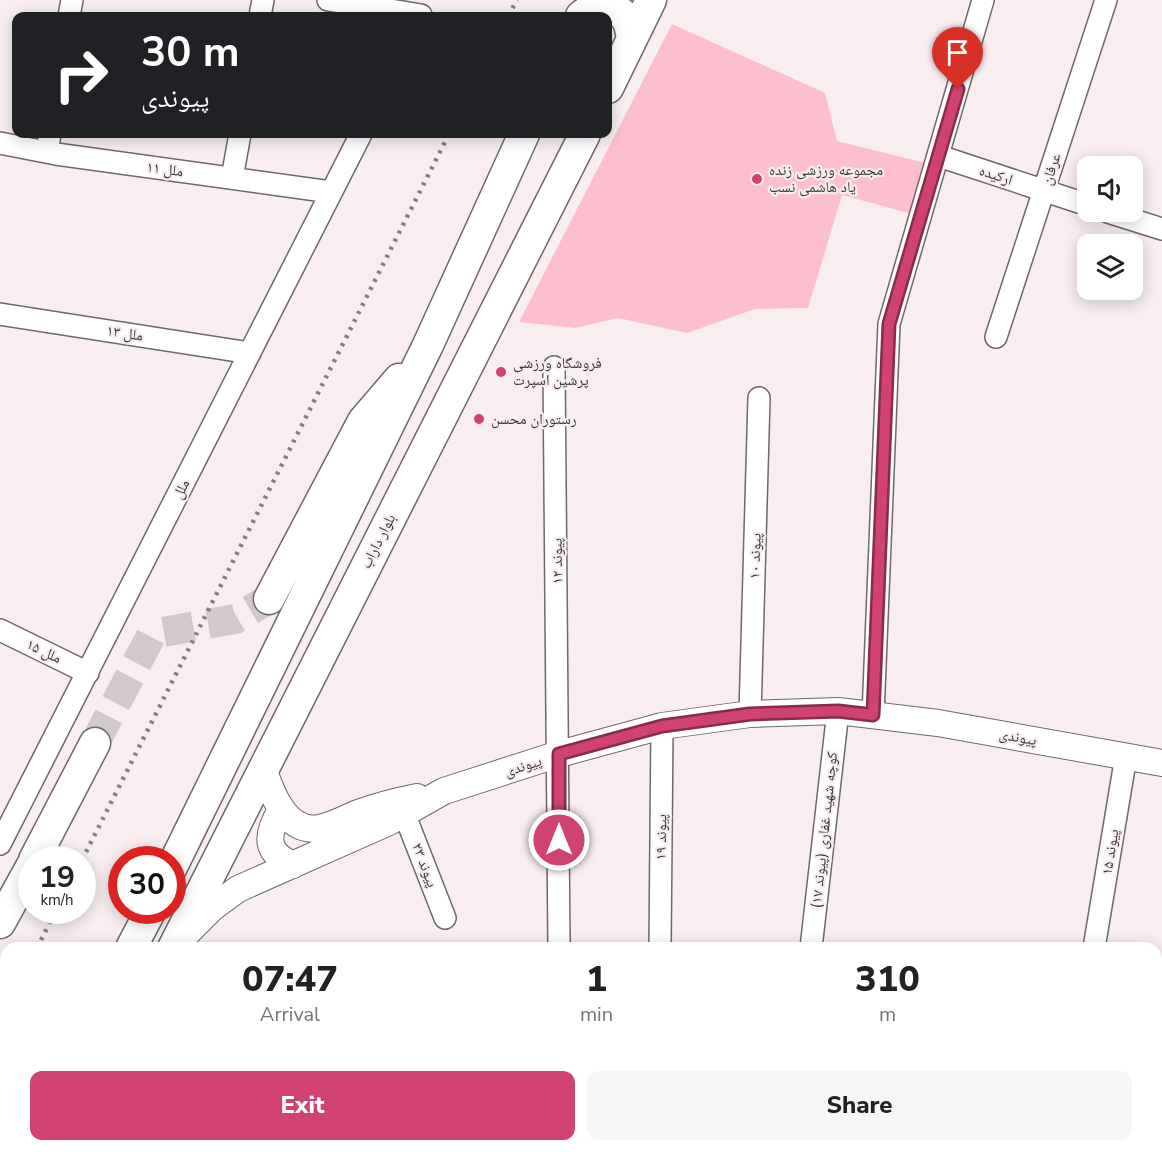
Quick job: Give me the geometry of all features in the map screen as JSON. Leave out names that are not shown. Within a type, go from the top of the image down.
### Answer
[{"type":"main road","points":[[612,80],[651,0]]},
{"type":"main road","points":[[586,12],[591,8],[611,7],[627,19],[632,39]]},
{"type":"main road","points":[[182,846],[428,345],[522,138]]},
{"type":"main road","name":"بلوار داراب","points":[[176,942],[583,138]]},
{"type":"main road","points":[[269,599],[363,421],[428,345]]},
{"type":"main road","points":[[41,846],[95,743]]},
{"type":"main road","points":[[0,923],[18,890]]},
{"type":"main road","points":[[134,942],[143,924]]},
{"type":"street","points":[[328,0],[423,11]]},
{"type":"street","points":[[873,715],[889,324],[983,0]]},
{"type":"street","name":"عرفان","points":[[996,337],[1106,0]]},
{"type":"street","points":[[232,178],[239,138]]},
{"type":"street","name":"ملل","points":[[0,844],[359,138]]},
{"type":"street","name":"ملل ۱۱","points":[[0,143],[48,143],[232,178],[331,192]]},
{"type":"street","name":"ارکیده","points":[[939,156],[1077,201]]},
{"type":"street","points":[[1140,222],[1162,229]]},
{"type":"street","name":"ملل ۱۳","points":[[0,314],[250,353]]},
{"type":"street","name":"پیوند ۱۲","points":[[554,367],[559,942]]},
{"type":"street","name":"پیوند ۱۰","points":[[750,714],[759,398]]},
{"type":"street","name":"ملل ۱۵","points":[[0,630],[88,673]]},
{"type":"street","name":"پیوندی","points":[[178,942],[227,896],[404,813],[444,791],[559,754],[662,726],[750,714],[838,711],[938,723],[1162,763]]},
{"type":"street","name":"کوچه شهید غفاری (پیوند ۱۷)","points":[[812,942],[838,711]]},
{"type":"street","name":"پیوند ۱۹","points":[[660,942],[662,726]]},
{"type":"street","name":"پیوند ۱۵","points":[[1095,942],[1126,756]]},
{"type":"street","points":[[263,768],[281,810],[292,820],[306,827],[318,828],[384,804],[444,791]]},
{"type":"street","points":[[281,810],[270,831],[269,842],[274,852],[293,865]]},
{"type":"street","name":"پیوند ۲۳","points":[[404,813],[445,918]]},
{"type":"shaded area","name":"مجموعه ورزشی زنده یاد هاشمی نسب","points":[[672,24],[825,93],[837,141],[926,163],[912,214],[842,195],[808,308],[755,309],[687,333],[618,318],[575,328],[519,322]]},
{"type":"tunnel","points":[[95,743],[152,634],[235,619],[269,599]]},
{"type":"railway","points":[[510,12],[517,0]]},
{"type":"railway","points":[[89,846],[447,138]]},
{"type":"railway","points":[[40,942],[49,924]]},
{"type":"place","name":"مجموعه ورزشی زنده یاد هاشمی نسب","points":[[757,179]]},
{"type":"place","name":"فروشگاه ورزشی پرشین اسپرت","points":[[501,372]]},
{"type":"place","name":"رستوران محسن","points":[[479,419]]},
{"type":"route","points":[[559,840],[559,754],[662,726],[750,714],[838,711],[873,715],[889,324],[958,89]]}]
